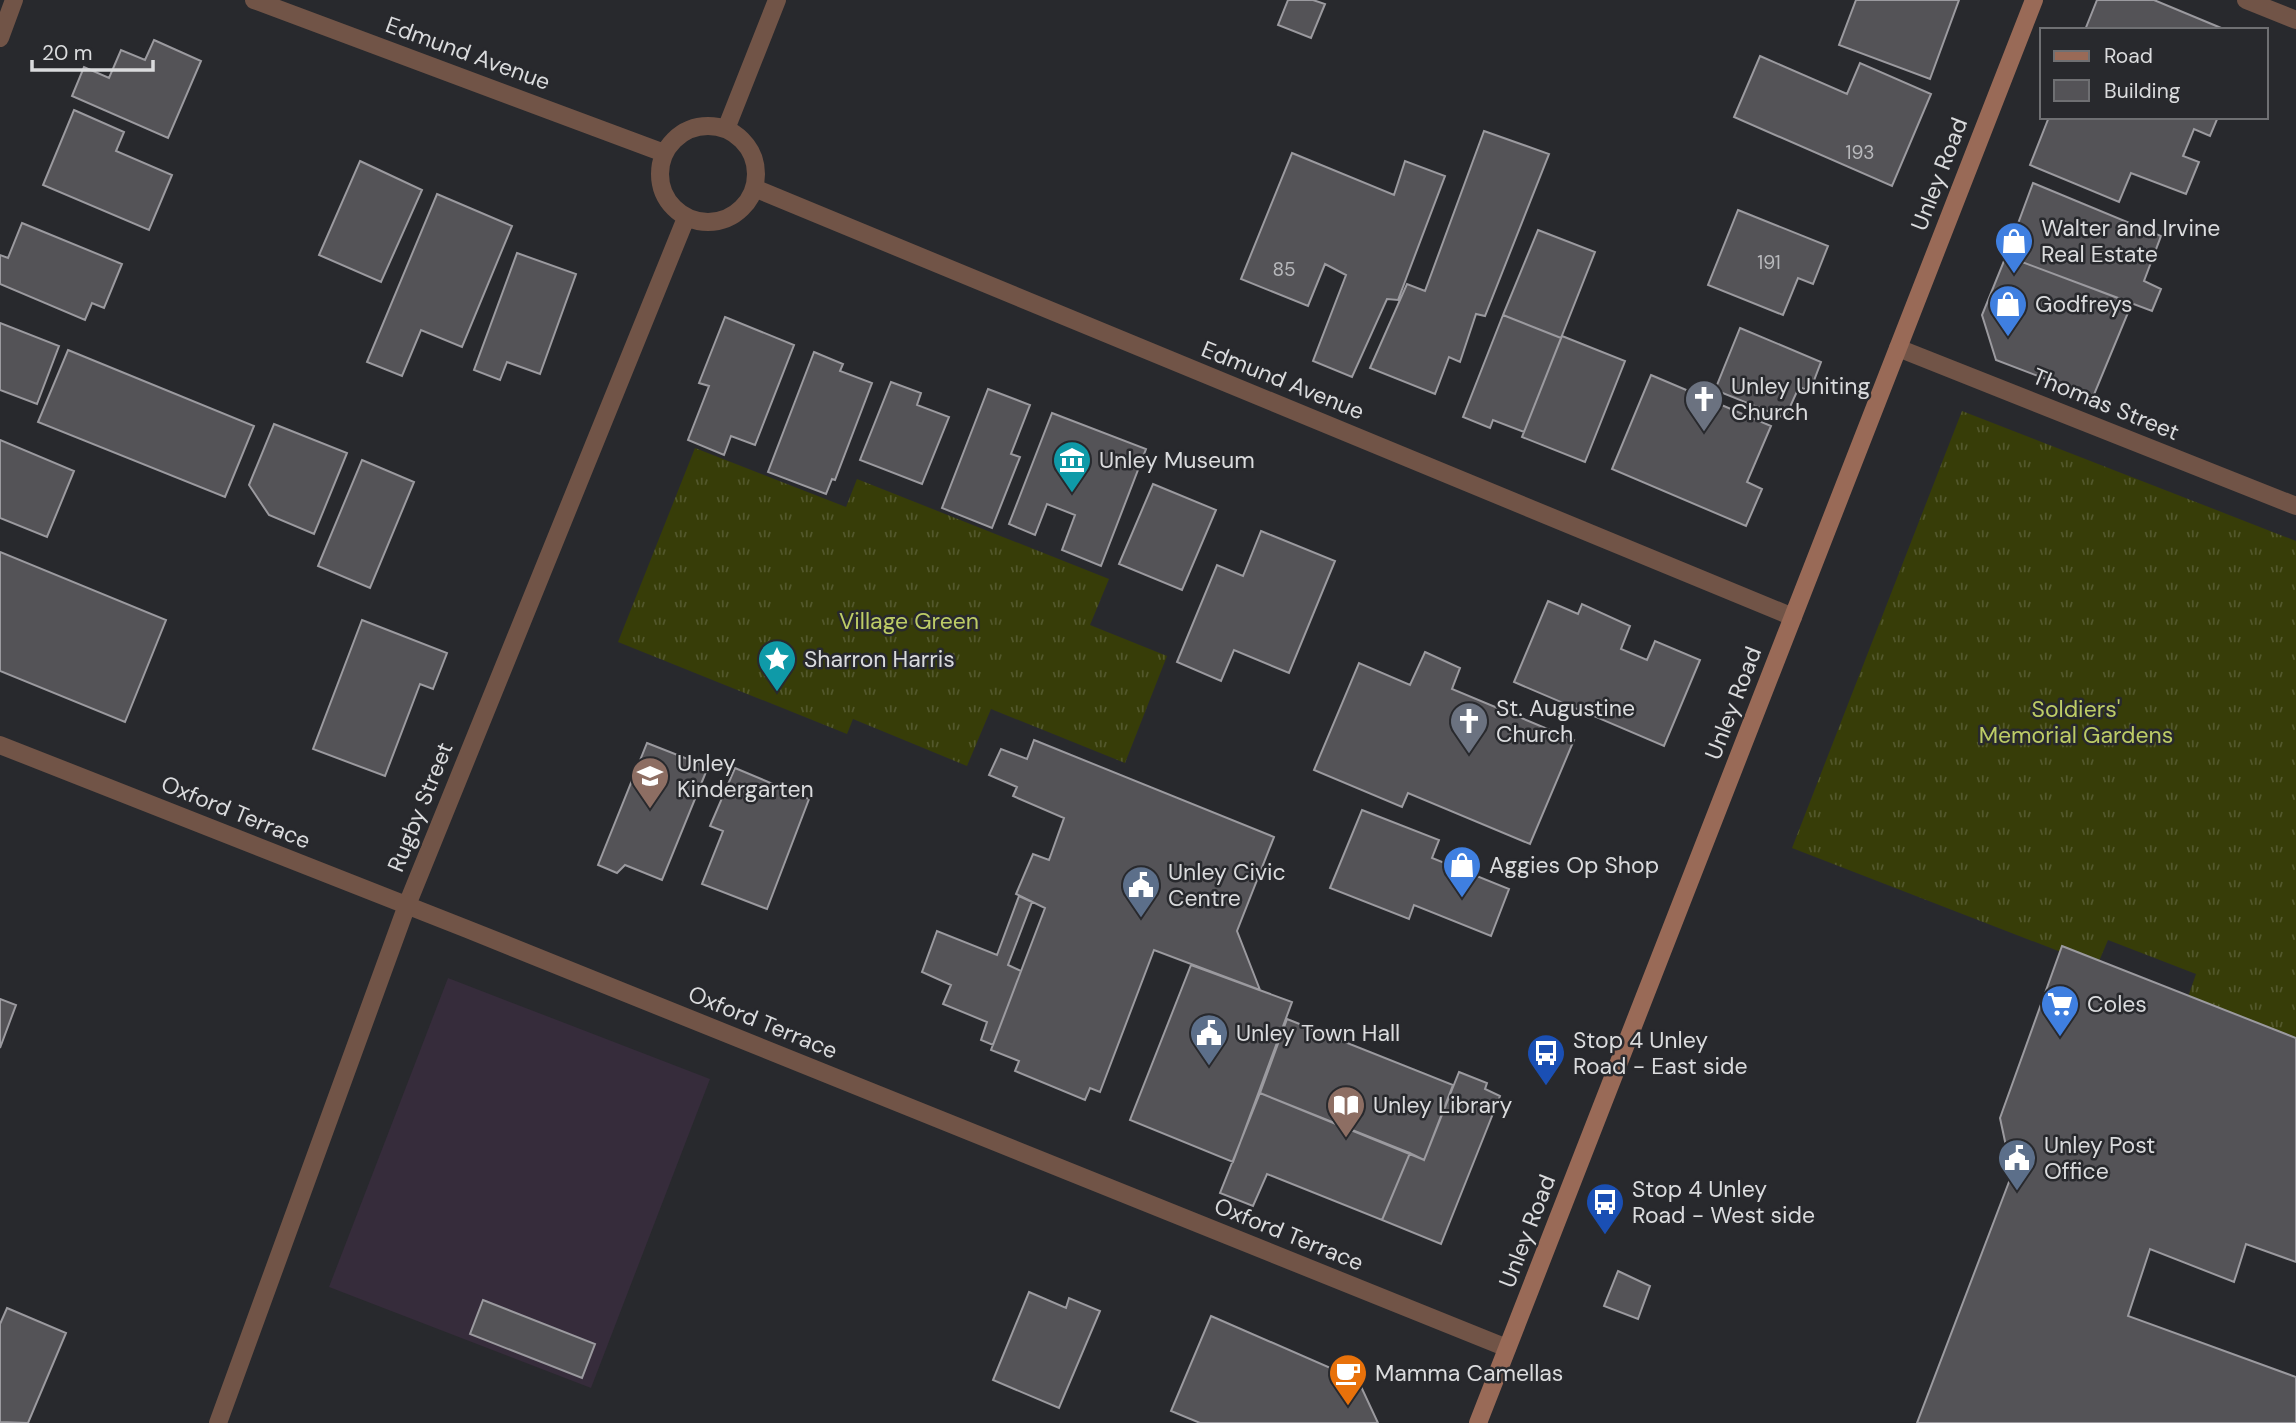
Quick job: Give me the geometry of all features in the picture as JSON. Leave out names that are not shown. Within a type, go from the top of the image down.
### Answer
[{"type":"main road","name":"Unley Road","points":[[1478,1423],[2034,0]]},
{"type":"street","points":[[0,38],[14,0]]},
{"type":"street","name":"Edmund Avenue","points":[[254,0],[664,153]]},
{"type":"street","points":[[726,129],[777,0]]},
{"type":"street","points":[[2246,0],[2296,20]]},
{"type":"street","points":[[707,126],[726,129],[747,145],[754,158],[757,175],[751,197],[739,212],[723,220],[710,223],[686,218],[672,207],[663,192],[660,169],[664,153],[678,136],[691,129],[707,126]]},
{"type":"street","name":"Edmund Avenue","points":[[754,188],[1793,617]]},
{"type":"street","name":"Rugby Street","points":[[218,1423],[407,905],[686,218]]},
{"type":"street","name":"Thomas Street","points":[[1898,348],[2296,506]]},
{"type":"street","name":"Oxford Terrace","points":[[0,745],[407,905],[1507,1348]]},
{"type":"shaded area","points":[[448,978],[710,1079],[591,1388],[329,1287]]},
{"type":"green space","name":"Soldiers' Memorial Gardens","points":[[1962,411],[2296,541],[2296,1039],[2188,997],[2196,974],[2108,940],[2097,966],[1792,848]]},
{"type":"green space","name":"Village Green","points":[[695,448],[846,507],[857,479],[1109,579],[1090,625],[1167,656],[1125,763],[991,709],[967,766],[853,719],[847,734],[618,642]]},
{"type":"building","points":[[1288,0],[1313,0],[1325,4],[1311,38],[1278,25]]},
{"type":"building","points":[[1856,0],[1959,0],[1930,79],[1839,45]]},
{"type":"building","points":[[2097,0],[2154,0],[2221,28],[2086,28]]},
{"type":"building","points":[[154,40],[201,61],[168,138],[72,96],[84,67],[109,78],[121,50],[145,60]]},
{"type":"building","points":[[1760,56],[1847,94],[1860,63],[1931,94],[1892,186],[1734,117]]},
{"type":"building","points":[[74,110],[124,132],[116,151],[172,175],[149,230],[43,185]]},
{"type":"building","points":[[2048,119],[2217,119],[2210,136],[2194,129],[2183,156],[2199,162],[2186,194],[2131,173],[2119,202],[2030,165]]},
{"type":"building","points":[[1484,131],[1549,154],[1485,316],[1476,314],[1460,362],[1449,357],[1435,394],[1370,368],[1407,284],[1425,291]]},
{"type":"building","points":[[1292,153],[1394,195],[1405,161],[1445,176],[1398,300],[1387,299],[1352,377],[1313,361],[1346,275],[1325,264],[1308,306],[1241,279]]},
{"type":"building","points":[[360,161],[422,190],[381,282],[319,255]]},
{"type":"building","points":[[2033,183],[2161,236],[2144,281],[2161,289],[2152,311],[2006,256]]},
{"type":"building","points":[[437,194],[512,226],[462,347],[421,330],[402,376],[367,362]]},
{"type":"building","points":[[1738,210],[1828,246],[1813,284],[1798,278],[1783,315],[1708,285]]},
{"type":"building","points":[[22,223],[122,264],[104,308],[92,303],[85,320],[0,284],[0,255],[8,258]]},
{"type":"building","points":[[1538,230],[1595,252],[1561,338],[1503,315]]},
{"type":"building","points":[[517,253],[576,274],[540,374],[507,362],[500,380],[474,370]]},
{"type":"building","points":[[2006,256],[2132,303],[2093,397],[1996,360],[1982,315]]},
{"type":"building","points":[[1503,315],[1561,338],[1524,432],[1493,420],[1490,428],[1463,417]]},
{"type":"building","points":[[725,317],[794,345],[755,445],[731,436],[724,455],[688,440],[709,386],[699,383]]},
{"type":"building","points":[[0,323],[59,346],[37,404],[0,390]]},
{"type":"building","points":[[1740,328],[1821,362],[1810,391],[1799,387],[1785,418],[1715,390]]},
{"type":"building","points":[[1562,336],[1625,361],[1585,462],[1522,437]]},
{"type":"building","points":[[68,350],[254,426],[225,497],[38,422]]},
{"type":"building","points":[[814,352],[843,364],[840,371],[872,383],[835,480],[832,479],[826,494],[768,472]]},
{"type":"building","points":[[1651,375],[1771,426],[1747,482],[1762,489],[1746,526],[1612,469]]},
{"type":"building","points":[[891,382],[921,393],[917,405],[949,417],[922,484],[860,460]]},
{"type":"building","points":[[988,389],[1030,405],[1011,454],[1020,457],[992,528],[942,508]]},
{"type":"building","points":[[1052,413],[1146,449],[1101,566],[1062,550],[1075,515],[1047,504],[1035,535],[1009,524]]},
{"type":"building","points":[[274,424],[347,453],[314,534],[269,515],[249,485]]},
{"type":"building","points":[[0,440],[74,471],[47,537],[0,518]]},
{"type":"building","points":[[362,460],[414,482],[370,588],[318,566]]},
{"type":"building","points":[[1153,484],[1216,510],[1182,590],[1119,564]]},
{"type":"building","points":[[1261,531],[1335,561],[1289,673],[1234,650],[1221,681],[1177,662],[1217,565],[1243,576]]},
{"type":"building","points":[[0,552],[166,620],[125,722],[0,671]]},
{"type":"building","points":[[1548,601],[1578,614],[1582,604],[1630,626],[1621,649],[1647,660],[1655,641],[1700,660],[1664,746],[1514,682]]},
{"type":"building","points":[[362,620],[447,653],[433,689],[420,684],[385,776],[313,749]]},
{"type":"building","points":[[1425,652],[1460,668],[1452,689],[1574,740],[1530,844],[1408,793],[1402,807],[1314,770],[1359,663],[1410,685]]},
{"type":"building","name":"Unley Civic Centre","points":[[1034,740],[1274,837],[1237,931],[1260,990],[1154,950],[1100,1092],[1090,1088],[1085,1100],[1015,1071],[1019,1061],[991,1050],[1045,908],[1016,894],[1033,854],[1049,860],[1064,818],[1013,796],[1017,787],[989,775],[1001,749],[1027,759]]},
{"type":"building","points":[[647,743],[708,767],[662,880],[625,865],[617,873],[598,865]]},
{"type":"building","points":[[735,768],[809,799],[767,909],[702,884],[723,831],[710,826]]},
{"type":"building","points":[[1362,810],[1439,840],[1432,858],[1509,889],[1491,936],[1414,905],[1409,919],[1330,888]]},
{"type":"building","points":[[1019,896],[1032,902],[1008,965],[1021,971],[993,1045],[981,1040],[987,1022],[943,1004],[951,985],[922,972],[937,931],[997,955]]},
{"type":"building","points":[[2062,946],[2296,1038],[2296,1262],[2246,1244],[2234,1282],[2150,1249],[2128,1316],[2296,1377],[2296,1423],[1917,1423],[2012,1174],[2000,1118]]},
{"type":"building","points":[[1191,965],[1292,1002],[1233,1162],[1130,1120]]},
{"type":"building","points":[[0,999],[16,1005],[0,1048]]},
{"type":"building","points":[[1287,1019],[1453,1085],[1424,1160],[1260,1093]]},
{"type":"building","points":[[1459,1072],[1487,1083],[1485,1089],[1500,1096],[1441,1244],[1382,1220],[1410,1153],[1424,1160]]},
{"type":"building","points":[[1260,1093],[1410,1153],[1382,1220],[1267,1174],[1253,1206],[1220,1193]]},
{"type":"building","points":[[1618,1271],[1650,1286],[1638,1319],[1604,1306]]},
{"type":"building","points":[[1029,1292],[1066,1308],[1069,1298],[1100,1311],[1059,1408],[993,1380]]},
{"type":"building","points":[[483,1300],[595,1344],[582,1378],[470,1334]]},
{"type":"building","points":[[7,1308],[66,1333],[28,1423],[0,1422],[0,1324]]},
{"type":"building","points":[[1211,1316],[1358,1380],[1378,1423],[1200,1423],[1171,1411]]},
{"type":"place","name":"Walter and Irvine Real Estate","points":[[2014,275]]},
{"type":"place","name":"Godfreys","points":[[2008,338]]},
{"type":"place","name":"Unley Uniting Church","points":[[1704,433]]},
{"type":"place","name":"Unley Museum","points":[[1072,494]]},
{"type":"place","name":"Sharron Harris","points":[[777,693]]},
{"type":"place","name":"St. Augustine Church","points":[[1469,755]]},
{"type":"place","name":"Unley Kindergarten","points":[[650,810]]},
{"type":"place","name":"Aggies Op Shop","points":[[1462,899]]},
{"type":"place","name":"Unley Civic Centre","points":[[1141,919]]},
{"type":"place","name":"Coles","points":[[2060,1038]]},
{"type":"place","name":"Unley Town Hall","points":[[1209,1067]]},
{"type":"place","name":"Stop 4 Unley Road - East side","points":[[1546,1087]]},
{"type":"place","name":"Unley Library","points":[[1346,1139]]},
{"type":"place","name":"Unley Post Office","points":[[2017,1192]]},
{"type":"place","name":"Stop 4 Unley Road - West side","points":[[1605,1236]]},
{"type":"place","name":"Mamma Camellas","points":[[1348,1407]]}]
